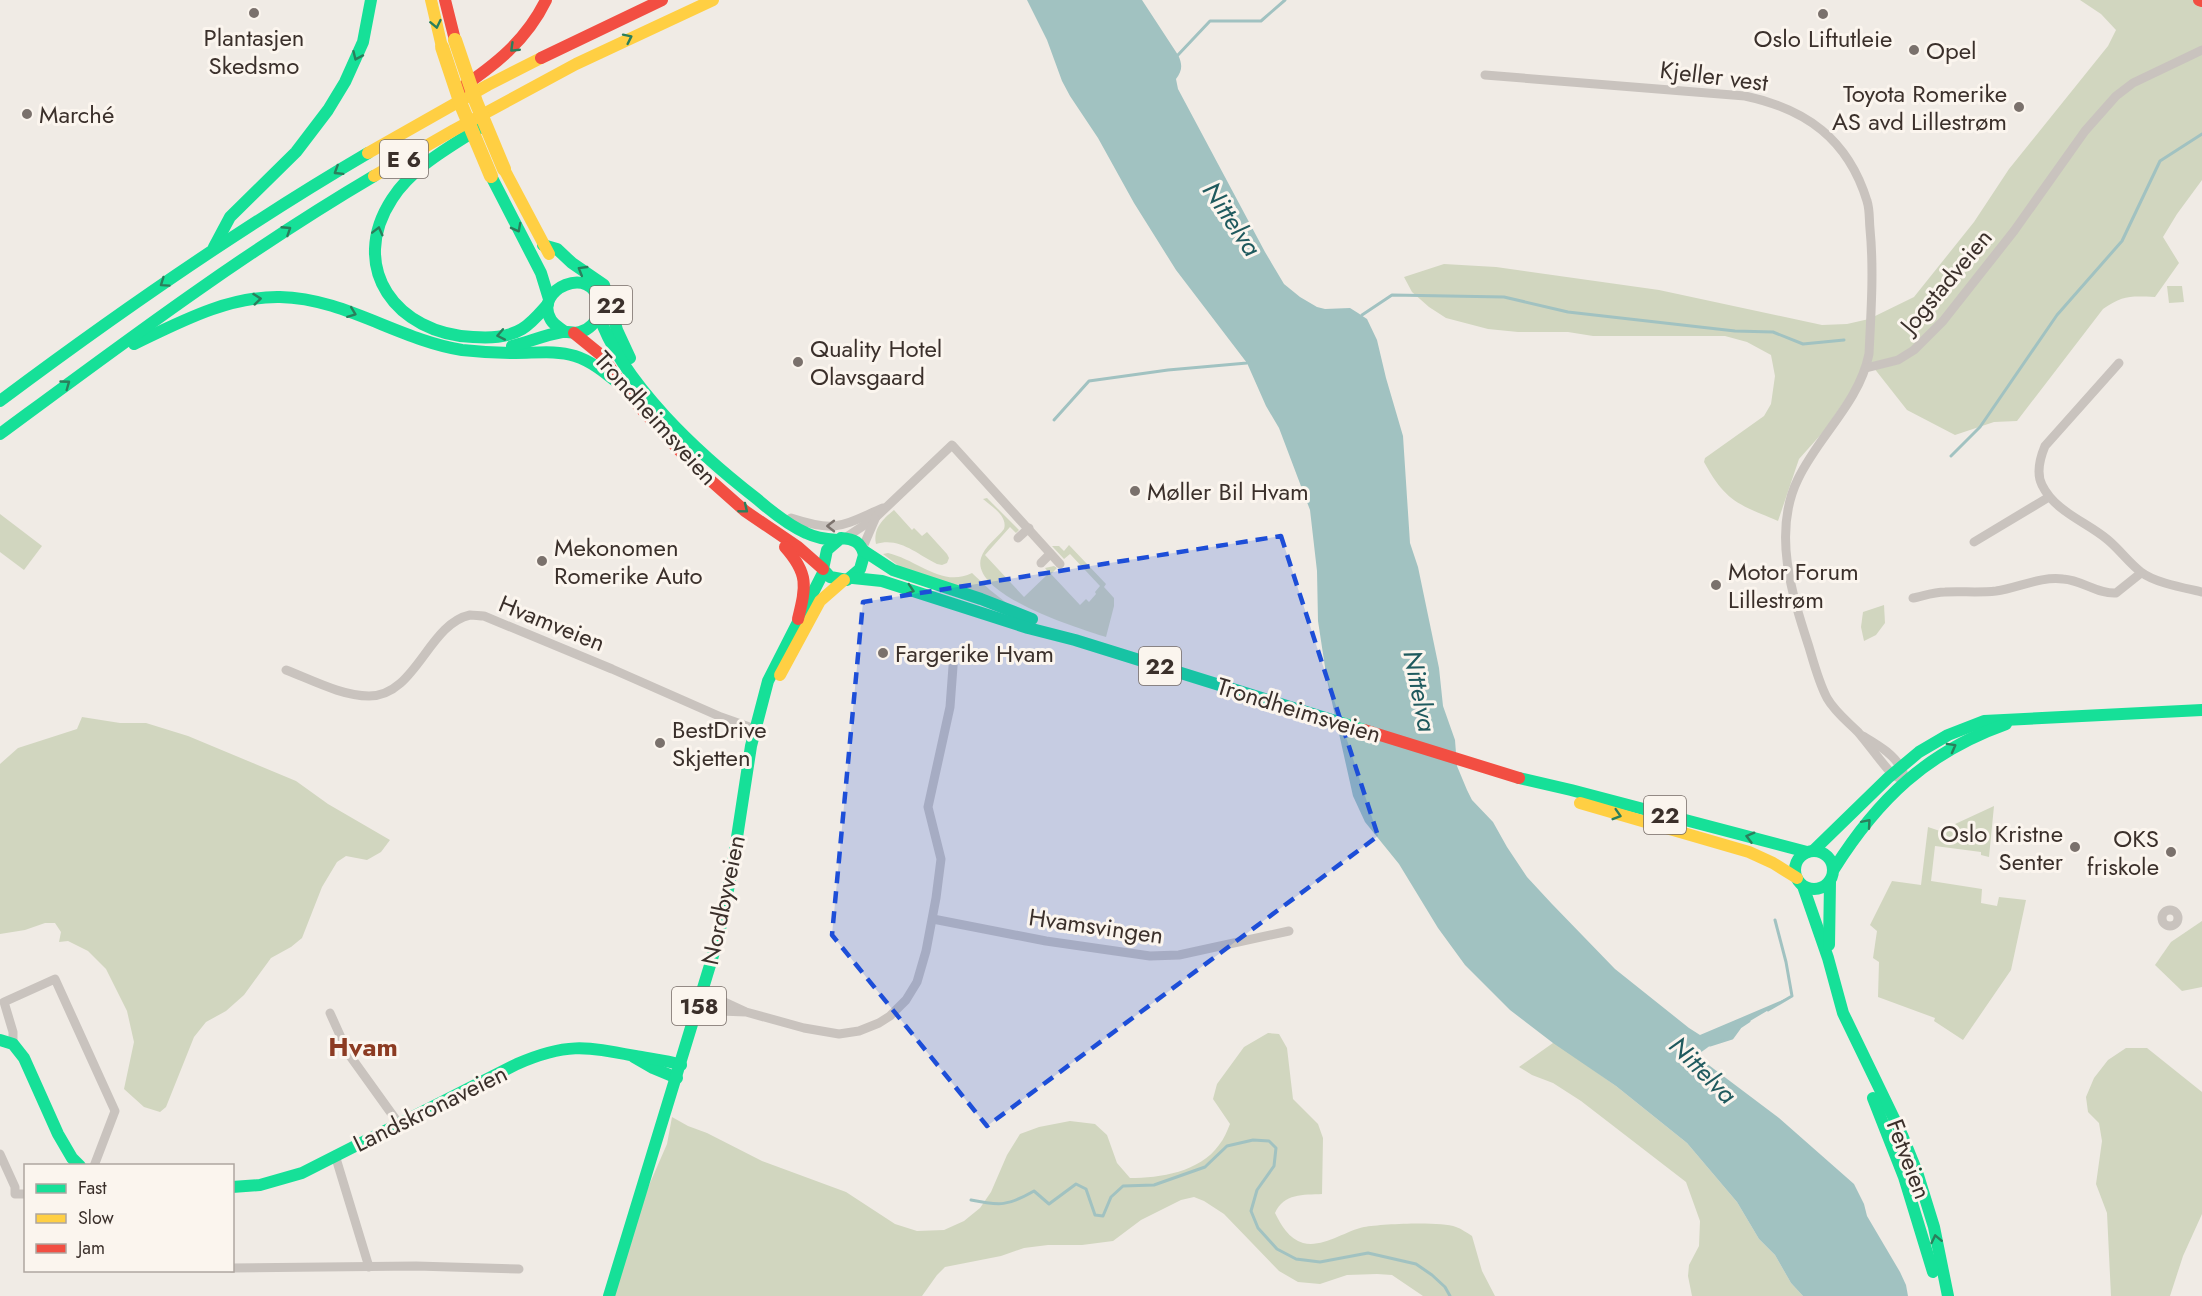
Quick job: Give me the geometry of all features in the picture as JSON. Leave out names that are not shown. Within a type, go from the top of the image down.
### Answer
[{"type":"main road","name":"E 6","points":[[212,250],[230,217],[296,152],[328,110],[345,82],[361,48],[371,0]]},
{"type":"main road","name":"22","points":[[431,0],[442,47],[462,107],[491,176],[541,273],[552,321],[570,332],[587,329],[596,320],[598,313],[599,303],[595,293],[559,267],[543,245],[504,169],[476,102],[455,40],[445,0]]},
{"type":"main road","points":[[416,124],[444,99],[511,52],[531,28],[546,0]]},
{"type":"main road","name":"E 6","points":[[0,401],[92,333],[212,250],[416,124],[534,62],[662,0]]},
{"type":"main road","name":"E 6","points":[[0,434],[219,274],[324,207],[454,130],[576,64],[713,0]]},
{"type":"main road","points":[[549,302],[529,324],[503,336],[477,338],[441,333],[411,320],[387,295],[376,269],[374,246],[379,222],[410,179],[443,152],[576,64]]},
{"type":"main road","name":"22","points":[[543,245],[557,249],[572,263],[604,285],[622,344],[640,372],[646,392]]},
{"type":"main road","name":"22","points":[[549,302],[560,285],[578,282]]},
{"type":"main road","points":[[96,362],[220,307],[249,299],[279,297],[333,306],[434,345],[516,353],[550,352],[573,355],[592,363],[624,388]]},
{"type":"main road","name":"Trondheimsveien","points":[[598,313],[610,345],[646,392],[704,454],[773,512],[810,535],[841,539]]},
{"type":"main road","points":[[481,350],[514,346],[570,332]]},
{"type":"main road","name":"Trondheimsveien","points":[[570,332],[601,355],[624,388],[691,463],[730,498],[798,547],[823,570]]},
{"type":"main road","name":"22","points":[[766,526],[795,557],[803,570],[805,585],[798,619]]},
{"type":"main road","name":"22","points":[[841,539],[857,542],[864,549]]},
{"type":"main road","points":[[823,570],[825,553],[841,539]]},
{"type":"main road","points":[[848,579],[863,564],[864,549]]},
{"type":"main road","name":"Trondheimsveien","points":[[864,549],[893,570],[1008,609],[1075,639]]},
{"type":"main road","name":"22","points":[[823,570],[835,579],[848,579]]},
{"type":"main road","name":"Nordbyveien","points":[[609,1296],[701,998],[728,894],[754,729],[760,708],[768,681],[823,570]]},
{"type":"main road","name":"Trondheimsveien","points":[[848,579],[882,581],[1524,780],[1810,851]]},
{"type":"main road","name":"Nordbyveien","points":[[760,708],[816,607],[825,596],[848,579]]},
{"type":"main road","points":[[2015,720],[1946,750],[1906,782],[1855,838],[1826,886],[1814,890],[1800,882],[1796,866],[1798,860],[1836,831],[1896,770],[1930,745],[1959,730],[1984,721],[2202,710]]},
{"type":"main road","name":"Trondheimsveien","points":[[1524,780],[1568,800],[1602,811],[1749,852],[1773,863],[1800,882]]},
{"type":"main road","name":"22","points":[[1810,851],[1827,856],[1832,875]]},
{"type":"main road","name":"Fetveien","points":[[1828,958],[1832,875]]},
{"type":"main road","name":"Fetveien","points":[[1800,882],[1828,958],[1839,1001],[1850,1029],[1917,1172],[1934,1227],[1948,1296]]},
{"type":"main road","name":"Fetveien","points":[[1850,1029],[1855,1055],[1907,1185],[1938,1296]]},
{"type":"main road","points":[[7,1042],[24,1058],[65,1147],[78,1164]]},
{"type":"main road","name":"Landskronaveien","points":[[234,1187],[260,1185],[302,1173],[541,1053],[586,1046],[608,1049],[631,1055],[653,1068],[679,1072]]},
{"type":"street","name":"Jogstadveien","points":[[1866,368],[1898,360],[1914,350],[1943,321],[2014,231],[2085,131],[2116,96],[2133,83],[2202,50]]},
{"type":"street","name":"Kjeller vest","points":[[1485,75],[1745,96],[1772,101],[1797,112],[1819,126],[1834,141],[1847,160],[1868,203],[1872,287],[1869,354],[1866,368]]},
{"type":"street","points":[[2119,363],[2045,446],[2041,457],[2039,478],[2049,497],[2103,536],[2141,573],[2202,592]]},
{"type":"street","points":[[1866,368],[1858,388],[1810,456],[1796,481],[1789,505],[1786,534],[1788,564],[1794,597],[1821,685],[1833,706],[1858,733],[1888,753],[1896,770],[1906,782]]},
{"type":"street","points":[[841,539],[875,518],[952,445],[1060,564]]},
{"type":"street","points":[[1974,542],[2049,497]]},
{"type":"street","points":[[773,512],[805,523],[834,527],[848,524],[885,507]]},
{"type":"street","points":[[864,549],[875,518]]},
{"type":"street","points":[[1018,538],[1029,528]]},
{"type":"street","points":[[1041,563],[1050,554]]},
{"type":"street","points":[[1913,598],[1944,592],[1993,591],[2048,578],[2080,582],[2101,592],[2116,593],[2141,573]]},
{"type":"street","name":"Hvamveien","points":[[286,670],[338,690],[368,696],[383,694],[414,669],[441,635],[456,622],[470,615],[484,616],[754,729]]},
{"type":"street","points":[[701,998],[804,1028],[839,1034],[879,1023],[898,1008],[912,991],[926,951],[941,859],[928,807],[950,707],[954,653]]},
{"type":"street","name":"Hvamsvingen","points":[[933,919],[1150,956],[1179,955],[1289,931]]},
{"type":"street","points":[[7,1042],[14,1032],[4,1002],[55,979],[115,1111],[95,1164]]},
{"type":"street","points":[[701,998],[720,1011],[746,1012]]},
{"type":"street","points":[[330,1013],[348,1053],[399,1124]]},
{"type":"street","points":[[0,1154],[15,1187],[15,1194],[24,1194]]},
{"type":"street","points":[[334,1155],[369,1267]]},
{"type":"street","points":[[234,1268],[519,1269]]},
{"type":"highlighted area","points":[[1281,536],[1378,836],[987,1126],[832,935],[863,602]]},
{"type":"green space","points":[[2080,0],[2202,0],[2202,180],[2163,237],[2179,263],[2155,297],[2128,297],[2103,309],[2017,421],[1994,422],[1955,435],[1907,410],[1870,363],[1824,431],[1799,459],[1778,521],[1734,500],[1719,486],[1704,462],[1705,458],[1764,416],[1771,404],[1775,376],[1771,355],[1747,342],[1725,336],[1593,336],[1568,332],[1518,332],[1488,329],[1446,318],[1412,292],[1404,277],[1444,264],[1496,267],[1659,290],[1822,325],[1847,324],[1869,319],[1914,297],[1974,222],[2009,169],[2108,46],[2116,30],[2101,14]]},
{"type":"green space","points":[[2167,286],[2182,286],[2184,302],[2169,303]]},
{"type":"green space","points":[[987,498],[1019,530],[1016,533],[1010,527],[985,555],[1024,597],[1049,573],[1045,568],[1054,566],[1057,568],[1051,574],[1080,605],[1086,599],[1089,602],[1100,586],[1070,554],[1064,559],[1052,546],[1059,546],[1064,551],[1069,545],[1106,584],[1104,587],[1114,598],[1106,637],[1030,608],[992,585],[982,572],[981,558],[988,546],[1004,529],[1005,524],[998,512],[983,499]]},
{"type":"green space","points":[[894,510],[912,530],[914,528],[922,536],[927,532],[947,554],[949,558],[947,563],[937,564],[908,548],[893,543],[876,544],[877,529]]},
{"type":"green space","points":[[0,514],[42,546],[24,570],[0,552]]},
{"type":"green space","points":[[888,553],[940,575],[961,577],[972,573],[1009,605],[900,567],[883,554]]},
{"type":"green space","points":[[1884,605],[1885,623],[1876,635],[1864,641],[1861,627],[1863,612]]},
{"type":"green space","points":[[82,717],[120,723],[146,723],[188,736],[296,781],[328,804],[390,840],[381,852],[367,860],[346,856],[337,862],[322,887],[302,938],[271,958],[244,995],[226,1011],[206,1022],[194,1037],[166,1107],[160,1112],[144,1107],[124,1089],[134,1042],[127,1011],[106,969],[88,951],[68,941],[59,942],[61,932],[55,923],[45,923],[25,930],[0,934],[0,764],[18,748],[77,729]]},
{"type":"green space","points":[[1994,806],[1989,857],[1981,855],[1981,852],[1935,846],[1931,881],[1982,889],[1981,903],[1997,906],[1999,897],[2026,900],[2011,970],[1963,1040],[1934,1021],[1935,1018],[1878,997],[1879,962],[1873,958],[1877,931],[1870,925],[1892,881],[1921,885],[1928,827],[1940,831]]},
{"type":"green space","points":[[2202,921],[2202,987],[2182,991],[2155,965],[2171,942]]},
{"type":"green space","points":[[1268,1033],[1279,1034],[1287,1048],[1293,1099],[1318,1124],[1323,1138],[1322,1194],[1295,1196],[1279,1206],[1275,1213],[1286,1231],[1298,1241],[1311,1244],[1372,1226],[1425,1224],[1456,1227],[1472,1236],[1482,1271],[1495,1296],[1423,1296],[1392,1275],[1347,1275],[1320,1284],[1298,1282],[1279,1271],[1224,1214],[1194,1197],[1181,1200],[1141,1220],[1113,1241],[1024,1248],[1001,1256],[945,1267],[922,1296],[613,1296],[647,1190],[667,1144],[672,1117],[762,1161],[846,1192],[895,1224],[917,1231],[944,1230],[964,1221],[980,1208],[991,1192],[1007,1155],[1020,1134],[1039,1127],[1070,1121],[1095,1124],[1107,1135],[1117,1163],[1130,1178],[1166,1175],[1201,1162],[1219,1145],[1230,1124],[1213,1099],[1217,1084],[1244,1047]]},
{"type":"green space","points":[[1553,1043],[1616,1086],[1687,1143],[1737,1202],[1759,1239],[1775,1255],[1791,1283],[1803,1296],[1692,1296],[1688,1276],[1689,1265],[1699,1246],[1700,1221],[1686,1182],[1581,1101],[1553,1083],[1519,1067]]},
{"type":"green space","points":[[2126,1048],[2147,1048],[2202,1092],[2202,1214],[2183,1256],[2170,1296],[2111,1296],[2107,1213],[2096,1184],[2102,1141],[2099,1123],[2088,1112],[2086,1097],[2094,1078],[2108,1060]]},
{"type":"water","name":"Nittelva","points":[[1027,0],[1142,0],[1178,55],[1181,71],[1176,79],[1178,89],[1284,284],[1317,307],[1350,308],[1367,319],[1377,340],[1403,436],[1410,543],[1418,567],[1439,668],[1443,706],[1455,740],[1457,766],[1472,800],[1493,822],[1527,877],[1615,969],[1700,1035],[1792,996],[1740,1027],[1732,1038],[1711,1045],[1700,1053],[1706,1063],[1779,1118],[1854,1184],[1867,1216],[1900,1272],[1908,1296],[1803,1296],[1791,1283],[1775,1255],[1759,1239],[1737,1202],[1687,1143],[1616,1086],[1510,1010],[1465,965],[1438,928],[1399,864],[1365,822],[1353,796],[1327,680],[1318,621],[1317,571],[1310,510],[1279,428],[1266,406],[1247,363],[1176,270],[1134,203],[1098,138],[1070,96],[1047,40]]},
{"type":"waterway","points":[[1177,56],[1210,21],[1261,21],[1285,0]]},
{"type":"waterway","points":[[1951,456],[1980,427],[2057,315],[2122,241],[2160,161],[2202,134]]},
{"type":"waterway","points":[[1362,315],[1392,295],[1504,297],[1568,312],[1735,331],[1773,332],[1803,344],[1844,340]]},
{"type":"waterway","points":[[1054,420],[1089,381],[1249,361]]},
{"type":"waterway","points":[[1768,1010],[1792,996],[1775,920]]},
{"type":"waterway","name":"Nittelva","points":[[1710,1045],[1732,1038],[1740,1027],[1749,1021]]},
{"type":"waterway","points":[[971,1200],[1004,1203],[1017,1200],[1034,1191],[1049,1204],[1076,1184],[1086,1189],[1095,1215],[1103,1216],[1111,1197],[1123,1186],[1154,1185],[1205,1167],[1227,1146],[1253,1140],[1269,1141],[1276,1148],[1274,1166],[1257,1190],[1251,1211],[1258,1228],[1277,1249],[1296,1259],[1320,1262],[1368,1253],[1416,1264],[1445,1287],[1450,1296]]},
{"type":"traffic: fast","points":[[214,247],[230,217],[296,152],[328,110],[345,82],[363,42],[371,0]]},
{"type":"traffic: fast","points":[[484,125],[422,167],[411,176],[392,199],[379,225],[375,249],[378,272],[387,293],[402,310],[422,324],[446,333],[473,337],[498,337],[510,334],[529,324],[548,304]]},
{"type":"traffic: fast","points":[[0,401],[181,272],[273,211],[368,153]]},
{"type":"traffic: fast","points":[[0,434],[230,268],[374,176]]},
{"type":"traffic: fast","points":[[491,176],[541,273],[549,299]]},
{"type":"traffic: fast","points":[[543,245],[557,249],[572,263],[604,285],[617,330],[630,358]]},
{"type":"traffic: fast","points":[[512,346],[556,333],[576,333],[590,327],[597,318],[599,303],[594,291],[586,284],[566,285],[556,290],[550,299],[547,309],[551,320],[565,332]]},
{"type":"traffic: fast","points":[[134,344],[187,319],[223,306],[261,298],[304,299],[327,304],[416,338],[462,350],[568,354],[595,366],[624,388]]},
{"type":"traffic: fast","points":[[598,313],[609,340],[644,391],[665,416],[711,461],[774,513],[799,530],[825,539],[837,540]]},
{"type":"traffic: fast","points":[[841,538],[856,542],[864,555],[860,569],[847,580],[830,577],[823,569],[827,550],[841,538]]},
{"type":"traffic: fast","points":[[864,551],[893,570],[981,599],[1032,619]]},
{"type":"traffic: fast","points":[[609,1296],[718,939],[732,870],[751,746],[768,681],[824,571]]},
{"type":"traffic: fast","points":[[853,578],[882,581],[1364,730]]},
{"type":"traffic: fast","points":[[1813,851],[1888,778],[1919,752],[1948,735],[1984,721],[2202,710]]},
{"type":"traffic: fast","points":[[1834,869],[1868,821],[1907,781],[1952,749],[2006,724]]},
{"type":"traffic: fast","points":[[1519,778],[1807,852]]},
{"type":"traffic: fast","points":[[1814,851],[1828,856],[1833,870],[1828,884],[1814,889],[1800,884],[1795,870],[1800,856],[1814,851]]},
{"type":"traffic: fast","points":[[1829,945],[1830,882]]},
{"type":"traffic: fast","points":[[1803,886],[1828,958],[1843,1013],[1902,1135],[1917,1172],[1934,1227],[1948,1296]]},
{"type":"traffic: fast","points":[[0,1040],[13,1044],[24,1058],[58,1134],[78,1164]]},
{"type":"traffic: fast","points":[[234,1187],[260,1185],[302,1173],[517,1064],[549,1052],[575,1048],[602,1050],[681,1065]]},
{"type":"traffic: fast","points":[[634,1057],[677,1078]]},
{"type":"traffic: fast","points":[[1873,1098],[1904,1177],[1933,1272]]},
{"type":"traffic: slow","points":[[431,0],[442,47]]},
{"type":"traffic: slow","points":[[374,176],[576,64],[713,0]]},
{"type":"traffic: slow","points":[[455,40],[476,102],[504,169]]},
{"type":"traffic: slow","points":[[442,47],[462,107],[491,176]]},
{"type":"traffic: slow","points":[[368,153],[488,85],[541,58]]},
{"type":"traffic: slow","points":[[504,169],[549,254]]},
{"type":"traffic: slow","points":[[780,675],[820,601],[844,580]]},
{"type":"traffic: slow","points":[[1580,803],[1749,852],[1797,878]]},
{"type":"traffic: jam","points":[[445,0],[455,40]]},
{"type":"traffic: jam","points":[[458,90],[485,71],[519,40],[546,0]]},
{"type":"traffic: jam","points":[[541,58],[662,0]]},
{"type":"traffic: jam","points":[[574,333],[601,355],[635,402],[691,463],[745,511],[798,547],[823,569]]},
{"type":"traffic: jam","points":[[785,547],[793,556],[804,581],[798,619]]},
{"type":"traffic: jam","points":[[1364,730],[1519,778]]},
{"type":"place","name":"Plantasjen Skedsmo","points":[[254,13]]},
{"type":"place","name":"Oslo Liftutleie","points":[[1823,14]]},
{"type":"place","name":"Opel","points":[[1914,50]]},
{"type":"place","name":"Toyota Romerike AS avd Lillestrøm","points":[[2019,107]]},
{"type":"place","name":"Marché","points":[[27,114]]},
{"type":"place","name":"Quality Hotel Olavsgaard","points":[[798,362]]},
{"type":"place","name":"Møller Bil Hvam","points":[[1135,491]]},
{"type":"place","name":"Mekonomen Romerike Auto","points":[[542,561]]},
{"type":"place","name":"Motor Forum Lillestrøm","points":[[1716,585]]},
{"type":"place","name":"Fargerike Hvam","points":[[883,653]]},
{"type":"place","name":"BestDrive Skjetten","points":[[660,743]]},
{"type":"place","name":"Oslo Kristne Senter","points":[[2075,847]]},
{"type":"place","name":"OKS friskole","points":[[2171,852]]},
{"type":"district","name":"Hvam","points":[[363,1047]]}]
